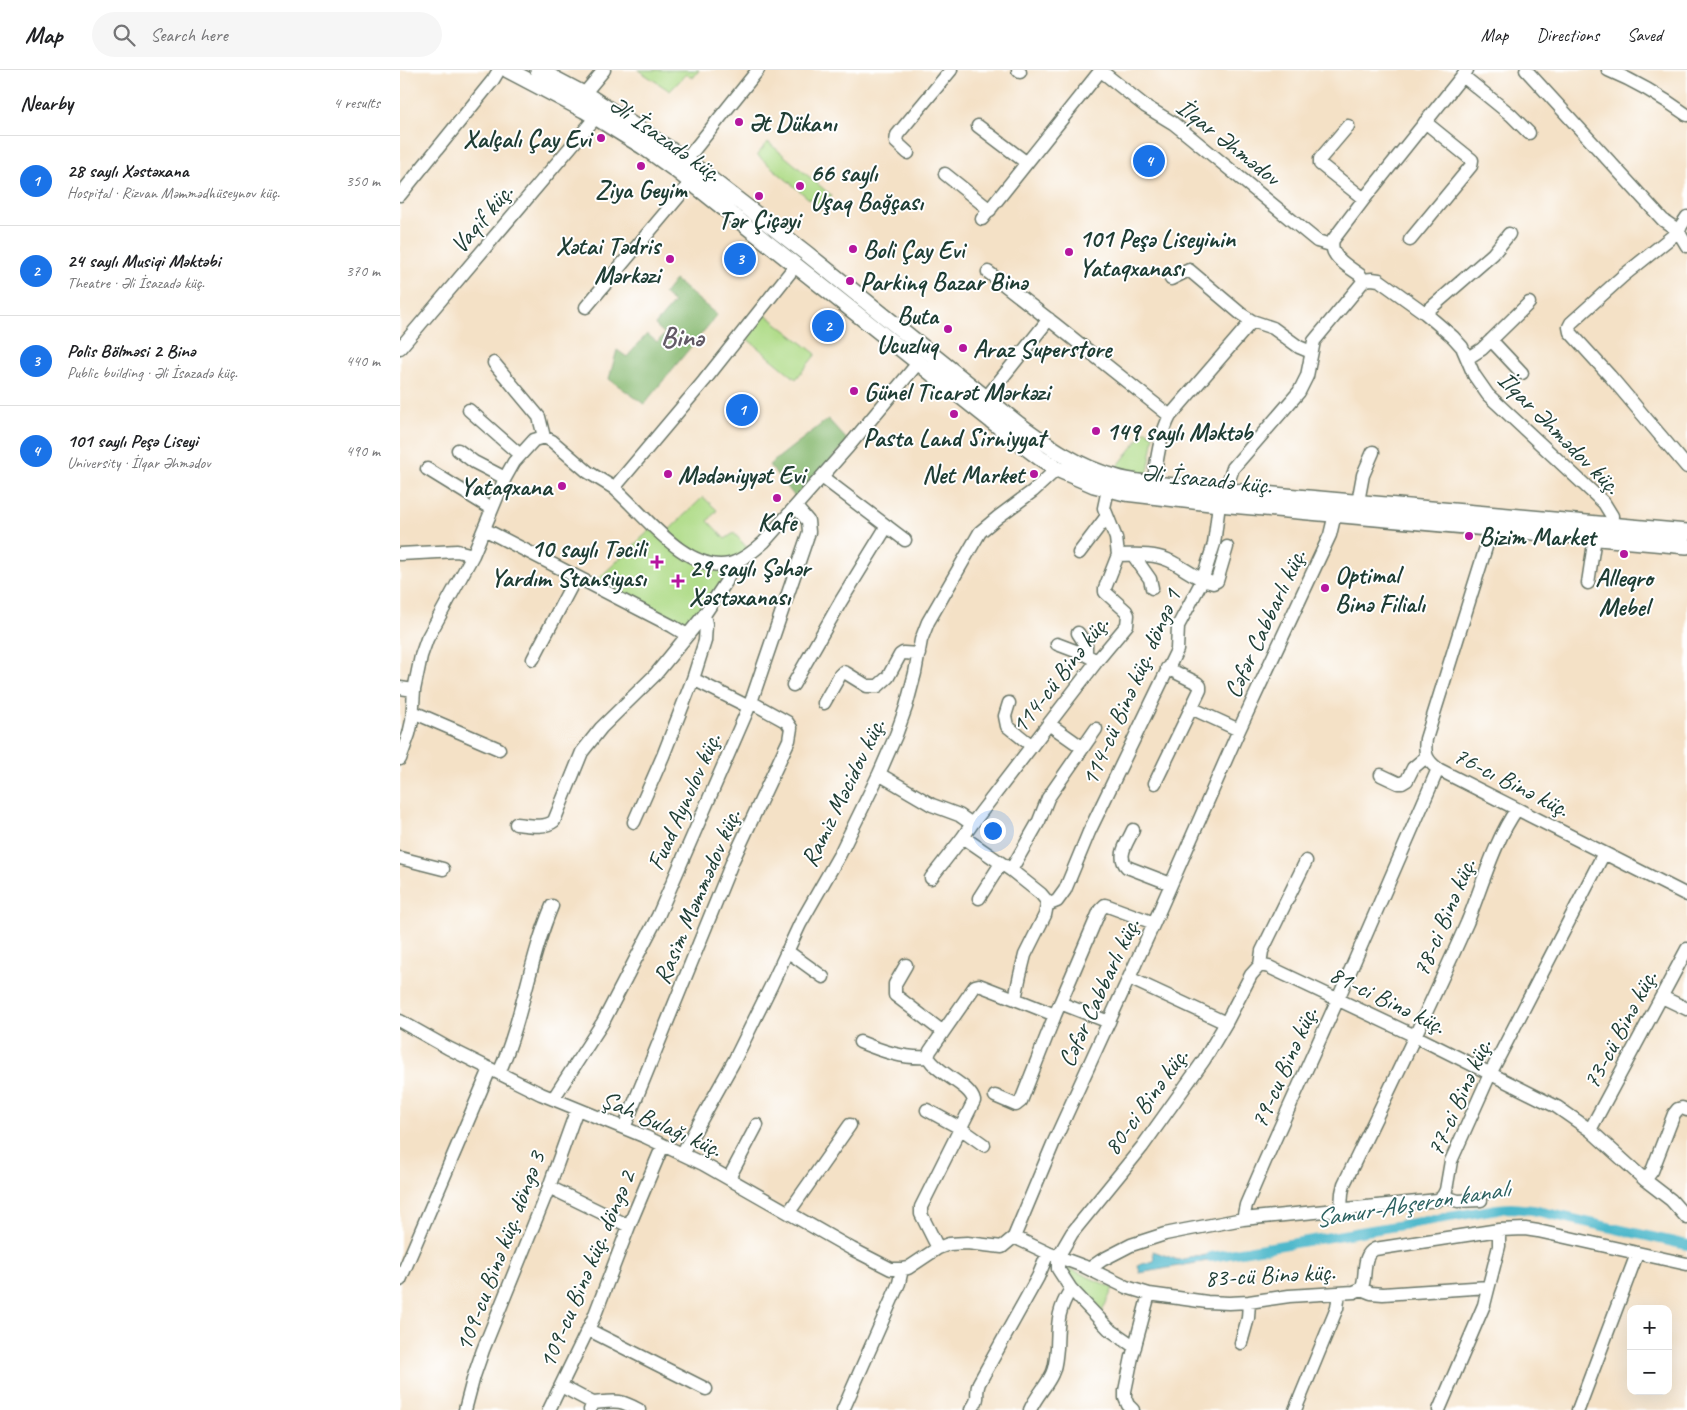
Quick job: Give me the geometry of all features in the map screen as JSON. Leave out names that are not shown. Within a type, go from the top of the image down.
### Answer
[{"type":"main road","name":"Əli İsazadə küç.","points":[[508,70],[575,104],[681,165],[797,256],[918,363],[1014,439],[1056,468],[1094,485],[1146,496],[1219,504],[1336,507],[1358,502],[1612,525],[1658,536],[1687,546]]},
{"type":"main road","name":"Əli İsazadə küç.","points":[[538,70],[584,94],[662,142],[681,165],[691,182],[928,351],[1048,446],[1065,456],[1113,477],[1153,484],[1229,491],[1492,528],[1595,537],[1658,536],[1687,532]]},
{"type":"main road","points":[[918,363],[928,351]]},
{"type":"street","points":[[400,195],[493,80],[498,70]]},
{"type":"street","points":[[584,94],[604,70]]},
{"type":"street","points":[[681,165],[758,70]]},
{"type":"street","points":[[908,154],[896,142],[898,135],[951,70]]},
{"type":"street","points":[[945,174],[986,215],[1100,70]]},
{"type":"street","name":"İlqar Əhmədov","points":[[1100,70],[1141,103],[1188,134],[1317,241],[1331,245]]},
{"type":"street","points":[[1608,70],[1646,88],[1687,115]]},
{"type":"street","points":[[1532,72],[1663,220],[1680,231]]},
{"type":"street","points":[[1229,491],[1228,480],[1233,468],[1299,392],[1308,371],[1314,341],[1363,280],[1360,275],[1334,254],[1331,245],[1333,240],[1465,73],[1529,133]]},
{"type":"street","name":"Vaqif küç.","points":[[400,348],[596,117]]},
{"type":"street","points":[[1410,240],[1471,166],[1472,160],[1425,122]]},
{"type":"street","points":[[978,126],[1027,164]]},
{"type":"street","points":[[1348,126],[1320,159],[1320,164],[1364,199]]},
{"type":"street","points":[[586,307],[691,182]]},
{"type":"street","points":[[1687,217],[1680,231],[1680,236],[1687,246]]},
{"type":"street","points":[[1680,231],[1623,276],[1570,323],[1569,328],[1570,332],[1687,467]]},
{"type":"street","points":[[1425,313],[1493,254],[1509,234]]},
{"type":"street","points":[[614,488],[704,381],[797,256]]},
{"type":"street","points":[[1171,279],[1189,270],[1240,314],[1252,321],[1274,328],[1298,347],[1311,352]]},
{"type":"street","points":[[988,272],[1170,416]]},
{"type":"street","name":"İlqar Əhmədov küç.","points":[[1363,280],[1379,280],[1425,313],[1453,337],[1462,347],[1474,375],[1488,395],[1604,503],[1612,516],[1612,525]]},
{"type":"street","points":[[1468,358],[1482,349],[1529,303]]},
{"type":"street","points":[[986,398],[1049,319]]},
{"type":"street","points":[[1153,484],[1160,440],[1170,416],[1252,321]]},
{"type":"street","points":[[1491,340],[1522,373]]},
{"type":"street","points":[[494,363],[538,417],[544,437]]},
{"type":"street","points":[[400,759],[409,734],[414,690],[423,648],[473,555],[505,478],[520,455],[534,440],[544,437],[552,441],[594,476],[614,488],[681,551],[706,563],[729,564],[753,552],[764,542],[822,477],[918,363]]},
{"type":"street","points":[[469,410],[520,455]]},
{"type":"street","points":[[458,450],[478,464],[505,478]]},
{"type":"street","points":[[1358,502],[1363,475],[1373,452]]},
{"type":"street","name":"Ramiz Məcidov küç.","points":[[682,1154],[734,1060],[804,915],[848,839],[879,774],[906,708],[924,631],[928,622],[980,532],[998,516],[1033,491],[1056,468]]},
{"type":"street","points":[[427,469],[492,509]]},
{"type":"street","points":[[822,477],[905,540]]},
{"type":"street","points":[[1108,489],[1104,508],[1116,538],[1118,555],[1152,556],[1167,559],[1202,581],[1213,583],[1217,581],[1227,547]]},
{"type":"street","name":"114-cü Binə küç. döngə 1","points":[[1048,905],[1057,900],[1065,890],[1089,832],[1177,650],[1178,626],[1202,581],[1214,544],[1219,504]]},
{"type":"street","name":"Fuad Aynulov küç.","points":[[553,1099],[603,1022],[658,916],[750,704],[809,532],[808,521],[796,507]]},
{"type":"street","name":"Cəfər Cabbarlı küç.","points":[[1014,1237],[1053,1144],[1154,923],[1239,730],[1330,535],[1336,507]]},
{"type":"street","points":[[1079,553],[1107,516]]},
{"type":"street","points":[[793,685],[887,526]]},
{"type":"street","name":"76-cı Binə küç.","points":[[1492,528],[1426,739],[1424,751],[1426,757],[1438,769],[1687,895]]},
{"type":"street","points":[[484,529],[687,635]]},
{"type":"street","points":[[1588,583],[1595,537]]},
{"type":"street","points":[[400,554],[457,552],[473,555]]},
{"type":"street","name":"114-cü Binə küç.","points":[[931,878],[1049,724],[1092,658],[1127,625],[1129,620],[1126,611],[1106,592],[1105,588],[1118,555]]},
{"type":"street","points":[[1133,555],[1150,579],[1152,588]]},
{"type":"street","points":[[516,824],[544,826],[550,825],[554,821],[582,752],[601,728],[655,675],[704,615],[726,582],[729,564]]},
{"type":"street","points":[[533,660],[576,577]]},
{"type":"street","points":[[634,822],[664,756],[693,678],[705,641],[706,624],[704,615]]},
{"type":"street","points":[[1078,633],[1092,658]]},
{"type":"street","points":[[1057,644],[1092,658]]},
{"type":"street","points":[[824,703],[843,672],[846,672],[867,686],[878,686],[888,676],[900,655],[903,653],[919,654]]},
{"type":"street","points":[[1155,783],[1200,690],[1200,686],[1167,668]]},
{"type":"street","name":"Rasim Məmmədov küç.","points":[[624,1128],[733,860],[791,734],[791,728],[787,722],[693,678]]},
{"type":"street","points":[[400,688],[414,690]]},
{"type":"street","points":[[1009,703],[1005,716],[1007,726],[1032,746]]},
{"type":"street","points":[[1192,708],[1239,730]]},
{"type":"street","points":[[413,712],[500,749]]},
{"type":"street","points":[[1049,724],[1082,748]]},
{"type":"street","points":[[979,898],[1006,867],[1039,821],[1048,798],[1096,729]]},
{"type":"street","points":[[1381,775],[1402,783],[1407,780],[1413,768],[1426,757]]},
{"type":"street","name":"79-cu Binə küç.","points":[[1243,1219],[1246,1205],[1265,1161],[1438,769]]},
{"type":"street","points":[[879,774],[932,805],[959,815],[972,824]]},
{"type":"street","name":"78-ci Binə küç.","points":[[1341,1208],[1344,1184],[1467,922],[1505,829],[1517,809]]},
{"type":"street","points":[[1133,830],[1122,856],[1123,863],[1126,867],[1171,884]]},
{"type":"street","points":[[963,837],[1041,894],[1048,905],[1046,915],[1026,955],[1015,999]]},
{"type":"street","name":"77-ci Binə küç.","points":[[1089,1269],[1131,1245],[1165,1234],[1243,1219],[1341,1208],[1434,1201],[1443,1196],[1453,1156],[1490,1074],[1604,853]]},
{"type":"street","points":[[400,858],[443,869]]},
{"type":"street","points":[[1260,965],[1262,951],[1306,860]]},
{"type":"street","points":[[400,1280],[495,1071],[513,1039],[540,936],[552,906]]},
{"type":"street","points":[[995,1096],[1016,1105],[1021,1101],[1057,1009],[1102,907],[1108,906],[1154,923]]},
{"type":"street","name":"73-cü Binə küç.","points":[[1590,1130],[1687,949]]},
{"type":"street","points":[[787,951],[824,977]]},
{"type":"street","points":[[906,965],[895,984],[895,995],[943,1032]]},
{"type":"street","name":"81-ci Binə küç.","points":[[1260,965],[1269,967],[1338,999],[1557,1107],[1590,1130],[1645,1180],[1671,1200],[1687,1218]]},
{"type":"street","name":"80-ci Binə küç.","points":[[971,1410],[978,1400],[977,1390],[979,1383],[1038,1277],[1053,1255],[1142,1147],[1204,1060],[1226,1023],[1251,974],[1260,965]]},
{"type":"street","points":[[1129,978],[1226,1023]]},
{"type":"street","points":[[928,1057],[930,1051],[975,986],[979,985],[1015,999],[1109,1022]]},
{"type":"street","points":[[1662,997],[1687,1009]]},
{"type":"street","name":"Şah Bulağı küç.","points":[[400,1022],[553,1099],[682,1154],[729,1178],[887,1267],[902,1269]]},
{"type":"street","points":[[860,1042],[884,1052],[917,1058],[928,1057]]},
{"type":"street","points":[[928,1057],[936,1069],[970,1093],[974,1101],[921,1207],[921,1214],[938,1248]]},
{"type":"street","name":"109-cu Binə küç. döngə 3","points":[[465,1410],[483,1350],[549,1187],[577,1109]]},
{"type":"street","points":[[1645,1180],[1652,1170],[1674,1114],[1678,1109],[1687,1110]]},
{"type":"street","points":[[928,1110],[960,1128],[984,1145]]},
{"type":"street","points":[[729,1178],[757,1125]]},
{"type":"street","points":[[789,1212],[850,1125]]},
{"type":"street","name":"109-cu Binə küç. döngə 2","points":[[549,1410],[588,1330],[663,1145]]},
{"type":"street","points":[[549,1187],[629,1226]]},
{"type":"street","points":[[1443,1196],[1458,1201],[1481,1200]]},
{"type":"street","points":[[1439,1410],[1484,1305],[1500,1246],[1499,1230]]},
{"type":"street","points":[[1488,1288],[1383,1294],[1371,1294],[1361,1289],[1367,1257],[1375,1249],[1499,1230],[1538,1231],[1687,1264]]},
{"type":"street","points":[[842,1410],[899,1283],[902,1269],[914,1264],[938,1248],[949,1244],[959,1243],[1002,1247],[1014,1237]]},
{"type":"street","name":"83-cü Binə küç.","points":[[1014,1237],[1089,1269],[1126,1288],[1149,1294],[1207,1302],[1249,1302],[1289,1296],[1354,1292],[1361,1289]]},
{"type":"street","points":[[1578,1410],[1637,1254]]},
{"type":"street","points":[[1053,1255],[1058,1269],[1071,1289],[1109,1329],[1135,1347]]},
{"type":"street","points":[[1030,1410],[1035,1398],[1052,1374],[1056,1362],[1059,1315],[1063,1302],[1071,1289]]},
{"type":"street","points":[[1295,1410],[1337,1308],[1339,1293]]},
{"type":"street","points":[[1133,1410],[1125,1398],[1125,1391],[1149,1294]]},
{"type":"street","points":[[1241,1343],[1248,1318],[1249,1302]]},
{"type":"street","points":[[588,1330],[706,1389]]},
{"type":"street","points":[[561,1386],[592,1406],[619,1401],[639,1410]]},
{"type":"green space","points":[[638,70],[699,70],[693,78],[686,74],[670,91]]},
{"type":"green space","points":[[768,142],[832,196],[821,209],[757,155]]},
{"type":"green space","points":[[675,280],[717,315],[644,404],[609,379],[617,350],[627,357],[647,334],[657,342],[665,334],[655,325],[674,303],[664,294]]},
{"type":"green space","points":[[765,314],[816,354],[796,379],[746,338]]},
{"type":"green space","points":[[828,419],[848,441],[796,498],[769,465]]},
{"type":"green space","points":[[1146,430],[1154,436],[1148,472],[1141,475],[1116,468]]},
{"type":"green space","points":[[703,497],[717,510],[708,521],[725,539],[734,533],[748,549],[738,556],[713,559],[696,553],[668,531]]},
{"type":"green space","points":[[650,530],[724,570],[721,582],[686,629],[595,582]]},
{"type":"green space","points":[[1066,1267],[1113,1288],[1101,1314],[1071,1276]]},
{"type":"water","points":[[1153,1251],[1178,1260],[1223,1252],[1224,1258],[1140,1273],[1138,1265],[1154,1261]]},
{"type":"waterway","name":"Samur-Abşeron kanalı","points":[[1211,1257],[1511,1208],[1533,1210],[1687,1245]]},
{"type":"place","name":"Ət Dükanı","points":[[739,122]]},
{"type":"place","name":"Xalçalı Çay Evi","points":[[601,138]]},
{"type":"place","name":"101 saylı Peşə Liseyi","points":[[1149,161]]},
{"type":"place","name":"Ziya Geyim","points":[[641,166]]},
{"type":"place","name":"66 saylı Uşaq Bağçası","points":[[800,186]]},
{"type":"place","name":"Tər Çiçəyi","points":[[759,196]]},
{"type":"place","name":"Boli Çay Evi","points":[[853,249]]},
{"type":"place","name":"101 Peşə Liseyinin Yataqxanası","points":[[1069,252]]},
{"type":"place","name":"Xətai Tədris Mərkəzi","points":[[670,259]]},
{"type":"place","name":"Polis Bölməsi 2 Binə","points":[[740,259]]},
{"type":"place","name":"Parkinq Bazar Binə","points":[[850,281]]},
{"type":"place","name":"24 saylı Musiqi Məktəbi","points":[[828,326]]},
{"type":"place","name":"Buta Ucuzluq","points":[[948,329]]},
{"type":"place","name":"Araz Superstore","points":[[963,348]]},
{"type":"place","name":"Günel Ticarət Mərkəzi","points":[[854,391]]},
{"type":"place","name":"28 saylı Xəstəxana","points":[[742,410]]},
{"type":"place","name":"Pasta Land Sirniyyat","points":[[954,414]]},
{"type":"place","name":"149 saylı Məktəb","points":[[1096,431]]},
{"type":"place","name":"Mədəniyyət Evi","points":[[668,474]]},
{"type":"place","name":"Net Market","points":[[1034,474]]},
{"type":"place","name":"Yataqxana","points":[[562,486]]},
{"type":"place","name":"Kafe","points":[[777,498]]},
{"type":"place","name":"Bizim Market","points":[[1469,536]]},
{"type":"place","name":"Alleqro Mebel","points":[[1624,554]]},
{"type":"place","name":"10 saylı Təcili Yardım Stansiyası","points":[[657,562]]},
{"type":"place","name":"29 saylı Şəhər Xəstəxanası","points":[[678,581]]},
{"type":"place","name":"Optimal Binə Filialı","points":[[1325,588]]},
{"type":"district","name":"Binə","points":[[682,336]]}]
